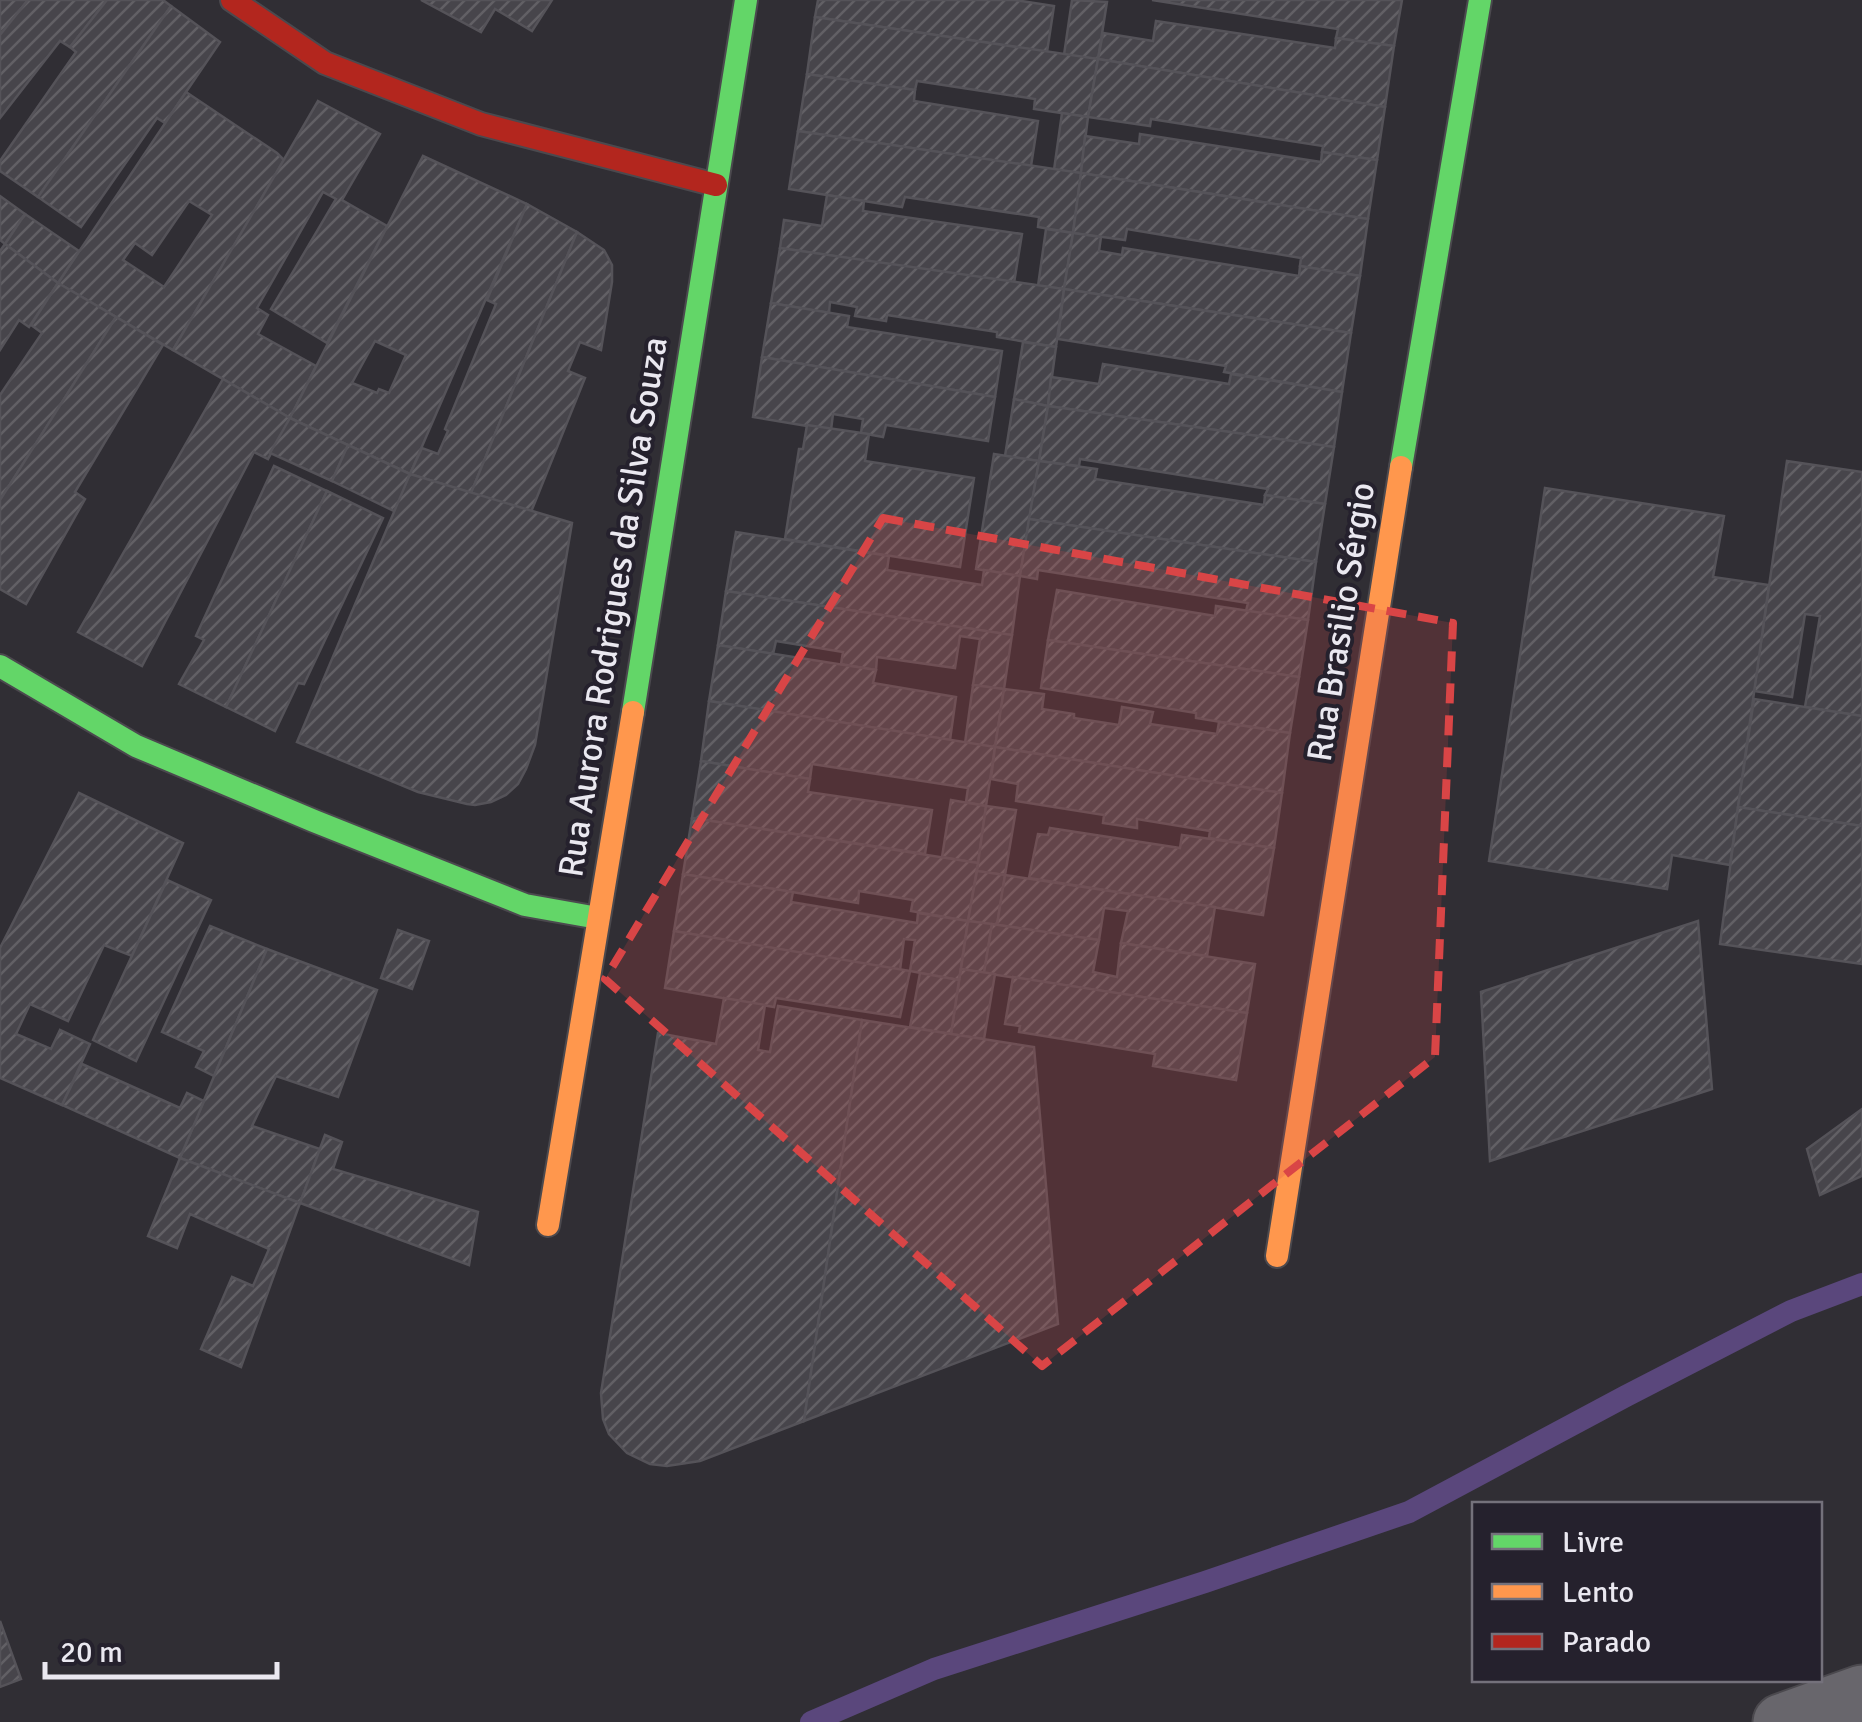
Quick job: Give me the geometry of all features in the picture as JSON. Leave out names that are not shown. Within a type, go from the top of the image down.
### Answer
[{"type":"street","points":[[232,0],[325,64],[481,124],[716,185]]},
{"type":"street","name":"Rua Aurora Rodrigues da Silva Souza","points":[[548,1226],[746,0]]},
{"type":"street","name":"Rua Brasilio Sérgio","points":[[1277,1256],[1388,540],[1480,0]]},
{"type":"street","points":[[0,666],[136,746],[525,904],[598,918]]},
{"type":"street","points":[[1780,1722],[1862,1693]]},
{"type":"highlighted area","points":[[883,518],[1453,623],[1435,1057],[1042,1366],[605,979]]},
{"type":"building","points":[[0,0],[28,0],[0,35]]},
{"type":"building","points":[[28,0],[107,0],[70,47],[60,41],[0,118],[0,35]]},
{"type":"building","points":[[107,0],[163,0],[171,6],[38,197],[0,171],[0,161],[76,52],[70,47]]},
{"type":"building","points":[[421,0],[552,0],[532,31],[495,9],[481,32]]},
{"type":"building","points":[[818,0],[1015,0],[1054,6],[1047,52],[815,17]]},
{"type":"building","points":[[1072,0],[1107,2],[1098,59],[1064,55]]},
{"type":"building","points":[[1152,0],[1402,0],[1394,46],[1336,38],[1338,29]]},
{"type":"building","points":[[171,6],[220,42],[165,123],[157,118],[81,227],[38,197]]},
{"type":"building","points":[[815,17],[1098,59],[1088,117],[1034,109],[1035,99],[917,81],[915,90],[807,74]]},
{"type":"building","points":[[1156,21],[1335,48],[1336,38],[1394,46],[1385,107],[1098,59],[1103,33],[1153,41]]},
{"type":"building","points":[[1098,59],[1385,107],[1377,160],[1322,152],[1323,146],[1151,119],[1150,126],[1088,117]]},
{"type":"building","points":[[807,74],[915,90],[914,101],[1038,121],[1031,166],[798,131]]},
{"type":"building","points":[[186,92],[284,160],[173,350],[58,283]],"holes":[[[189,201],[212,215],[164,287],[123,260],[135,243],[152,255]]]},
{"type":"building","points":[[318,101],[380,134],[342,200],[387,226],[327,343],[271,309],[336,199],[323,192],[257,308],[268,315],[258,334],[316,366],[290,418],[173,350]]},
{"type":"building","points":[[1062,113],[1088,117],[1081,173],[1054,170]]},
{"type":"building","points":[[798,131],[1081,173],[1073,233],[1038,227],[1039,217],[905,197],[902,207],[789,189]]},
{"type":"building","points":[[1140,134],[1321,162],[1322,152],[1377,160],[1368,219],[1081,173],[1085,136],[1139,144]]},
{"type":"building","points":[[423,156],[527,204],[410,474],[290,418]],"holes":[[[375,341],[406,355],[389,393],[379,389],[377,393],[352,383]]]},
{"type":"building","points":[[1081,173],[1368,219],[1360,276],[1300,266],[1301,258],[1127,229],[1125,240],[1073,233]]},
{"type":"building","points":[[827,195],[864,201],[863,211],[1022,234],[1014,283],[780,248],[784,220],[822,226]]},
{"type":"building","points":[[0,196],[25,214],[5,244],[0,240]]},
{"type":"building","points":[[527,204],[577,232],[471,493],[410,474],[422,448],[438,454],[448,431],[445,429],[496,304],[487,300]]},
{"type":"building","points":[[25,214],[79,251],[58,283],[5,244]]},
{"type":"building","points":[[1046,229],[1073,233],[1064,289],[1038,286]]},
{"type":"building","points":[[577,232],[604,250],[612,265],[601,350],[580,342],[568,371],[585,378],[531,512],[471,493]]},
{"type":"building","points":[[1073,233],[1101,237],[1099,251],[1122,255],[1123,248],[1299,276],[1300,266],[1360,276],[1351,333],[1064,289]]},
{"type":"building","points":[[5,244],[58,283],[29,327],[19,320],[0,350],[0,251]]},
{"type":"building","points":[[780,248],[1064,289],[1056,347],[997,337],[997,332],[887,315],[886,321],[855,316],[857,307],[830,302],[829,313],[771,303]]},
{"type":"building","points":[[58,283],[116,317],[0,500],[0,395],[42,333],[31,325]]},
{"type":"building","points":[[1064,289],[1351,333],[1342,392],[1224,372],[1226,366],[1058,339]]},
{"type":"building","points":[[771,303],[849,316],[847,327],[1002,351],[995,397],[762,357]]},
{"type":"building","points":[[116,317],[163,345],[75,492],[85,499],[26,604],[0,589],[0,500]]},
{"type":"building","points":[[1023,342],[1056,347],[1048,406],[1014,399]]},
{"type":"building","points":[[762,357],[995,397],[988,441],[886,425],[883,437],[861,433],[863,419],[833,414],[831,430],[753,417]]},
{"type":"building","points":[[1103,364],[1229,384],[1231,374],[1342,392],[1334,447],[1048,406],[1051,377],[1099,384]]},
{"type":"building","points":[[223,379],[290,418],[268,459],[254,452],[142,666],[78,632]]},
{"type":"building","points":[[1014,399],[1048,406],[1039,461],[1005,456]]},
{"type":"building","points":[[1048,406],[1334,447],[1325,504],[1265,495],[1268,489],[1080,459],[1079,466],[1039,461]]},
{"type":"building","points":[[290,418],[348,445],[332,481],[270,453]]},
{"type":"building","points":[[807,425],[869,434],[865,461],[974,478],[960,567],[785,539],[799,449],[803,449]]},
{"type":"building","points":[[348,445],[410,474],[396,512],[332,481]]},
{"type":"building","points":[[994,454],[1039,461],[1020,576],[976,569]]},
{"type":"building","points":[[1039,461],[1097,469],[1095,479],[1264,505],[1265,495],[1325,504],[1316,562],[1029,519]]},
{"type":"building","points":[[1787,461],[1862,472],[1862,716],[1805,707],[1820,616],[1805,614],[1792,697],[1754,691]]},
{"type":"building","points":[[274,466],[327,491],[226,707],[179,684],[204,640],[196,636]]},
{"type":"building","points":[[410,474],[572,523],[535,745],[518,784],[491,802],[467,804],[418,792],[297,742]]},
{"type":"building","points":[[1545,488],[1724,516],[1713,577],[1769,585],[1730,865],[1672,855],[1667,889],[1489,861]]},
{"type":"building","points":[[327,491],[383,518],[304,684],[298,683],[275,731],[226,707]]},
{"type":"building","points":[[1029,519],[1316,562],[1308,620],[1246,611],[1248,603],[1038,570],[1037,579],[1020,576]]},
{"type":"building","points":[[736,532],[889,556],[887,570],[982,585],[984,570],[1020,576],[1012,635],[726,591]]},
{"type":"building","points":[[1057,590],[1215,616],[1216,606],[1308,620],[1299,677],[1048,640]]},
{"type":"building","points":[[726,591],[1012,635],[1004,689],[973,685],[980,639],[960,636],[955,668],[877,657],[876,670],[841,664],[843,652],[776,641],[773,654],[718,645]]},
{"type":"building","points":[[1048,640],[1299,677],[1290,733],[1041,688]]},
{"type":"building","points":[[718,645],[876,670],[873,683],[956,697],[950,740],[709,701]]},
{"type":"building","points":[[973,685],[1004,689],[995,747],[965,743]]},
{"type":"building","points":[[1004,689],[1044,694],[1042,709],[1119,725],[1122,707],[1153,712],[1150,724],[1217,734],[1219,722],[1290,733],[1282,793],[995,747]]},
{"type":"building","points":[[1754,699],[1862,716],[1862,826],[1738,807]]},
{"type":"building","points":[[709,701],[995,747],[986,806],[966,802],[968,788],[812,764],[810,779],[701,761]]},
{"type":"building","points":[[995,747],[1282,793],[1274,848],[1209,838],[1210,831],[1137,819],[1137,828],[1103,823],[1104,815],[1016,801],[1018,784],[991,779]]},
{"type":"building","points":[[701,761],[810,779],[808,792],[932,810],[925,854],[692,818]]},
{"type":"building","points":[[79,793],[183,843],[132,956],[104,945],[68,1021],[30,1004],[16,1034],[51,1049],[60,1030],[90,1044],[62,1105],[0,1078],[0,948]]},
{"type":"building","points":[[951,800],[986,806],[978,863],[942,857]]},
{"type":"building","points":[[986,806],[1016,810],[1005,875],[977,871]]},
{"type":"building","points":[[1738,807],[1862,826],[1862,964],[1720,944]]},
{"type":"building","points":[[692,818],[978,863],[968,921],[911,911],[913,900],[859,891],[858,903],[683,874]]},
{"type":"building","points":[[1050,828],[1180,848],[1182,835],[1274,848],[1263,915],[1029,878],[1038,834],[1048,835]]},
{"type":"building","points":[[977,871],[1005,875],[997,925],[968,921]]},
{"type":"building","points":[[683,874],[793,892],[791,902],[917,923],[918,913],[968,921],[959,980],[910,971],[915,940],[904,939],[900,970],[674,931]]},
{"type":"building","points":[[1005,875],[1215,907],[1207,956],[1121,943],[1128,911],[1104,908],[1099,940],[997,925]]},
{"type":"building","points":[[167,880],[211,900],[136,1061],[93,1040]]},
{"type":"building","points":[[968,921],[992,924],[984,973],[961,969]]},
{"type":"building","points":[[1698,921],[1712,1089],[1490,1161],[1481,992]]},
{"type":"building","points":[[992,924],[1099,940],[1093,972],[1117,977],[1121,943],[1255,964],[1247,1013],[984,973]]},
{"type":"building","points":[[210,926],[267,949],[214,1076],[196,1067],[204,1051],[162,1032]]},
{"type":"building","points":[[398,930],[429,941],[412,989],[381,978]]},
{"type":"building","points":[[674,931],[910,971],[900,1017],[776,998],[774,1007],[665,988]]},
{"type":"building","points":[[267,949],[377,990],[338,1097],[276,1076],[252,1126],[320,1149],[300,1203],[180,1158]]},
{"type":"building","points":[[961,969],[995,974],[984,1039],[951,1034]]},
{"type":"building","points":[[920,973],[959,980],[951,1034],[910,1027]]},
{"type":"building","points":[[1013,977],[1247,1013],[1236,1080],[1153,1066],[1155,1054],[1019,1032],[1020,1026],[1005,1024]]},
{"type":"building","points":[[724,998],[765,1005],[758,1050],[770,1052],[778,1006],[862,1020],[804,1421],[700,1461],[667,1466],[650,1464],[627,1453],[609,1434],[603,1419],[601,1393],[658,1033],[716,1044]]},
{"type":"building","points":[[862,1020],[1034,1047],[1058,1324],[804,1421]]},
{"type":"building","points":[[82,1064],[180,1108],[187,1093],[204,1101],[180,1158],[62,1105]]},
{"type":"building","points":[[1862,1109],[1862,1176],[1820,1195],[1807,1149]]},
{"type":"building","points":[[325,1135],[342,1142],[333,1169],[478,1212],[469,1265],[300,1203]]},
{"type":"building","points":[[180,1158],[300,1203],[241,1367],[201,1349],[232,1277],[253,1286],[269,1249],[190,1214],[177,1248],[148,1236]]},
{"type":"building","points":[[0,1621],[21,1679],[0,1687]]},
{"type":"waterway","points":[[811,1722],[934,1669],[1409,1512],[1791,1311],[1862,1284]]},
{"type":"traffic: fast","points":[[633,712],[746,0]]},
{"type":"traffic: fast","points":[[1401,467],[1480,0]]},
{"type":"traffic: fast","points":[[0,666],[136,746],[525,905],[598,918]]},
{"type":"traffic: slow","points":[[1277,1256],[1401,467]]},
{"type":"traffic: slow","points":[[548,1225],[633,712]]},
{"type":"traffic: jam","points":[[232,0],[325,63],[481,124],[716,185]]}]
